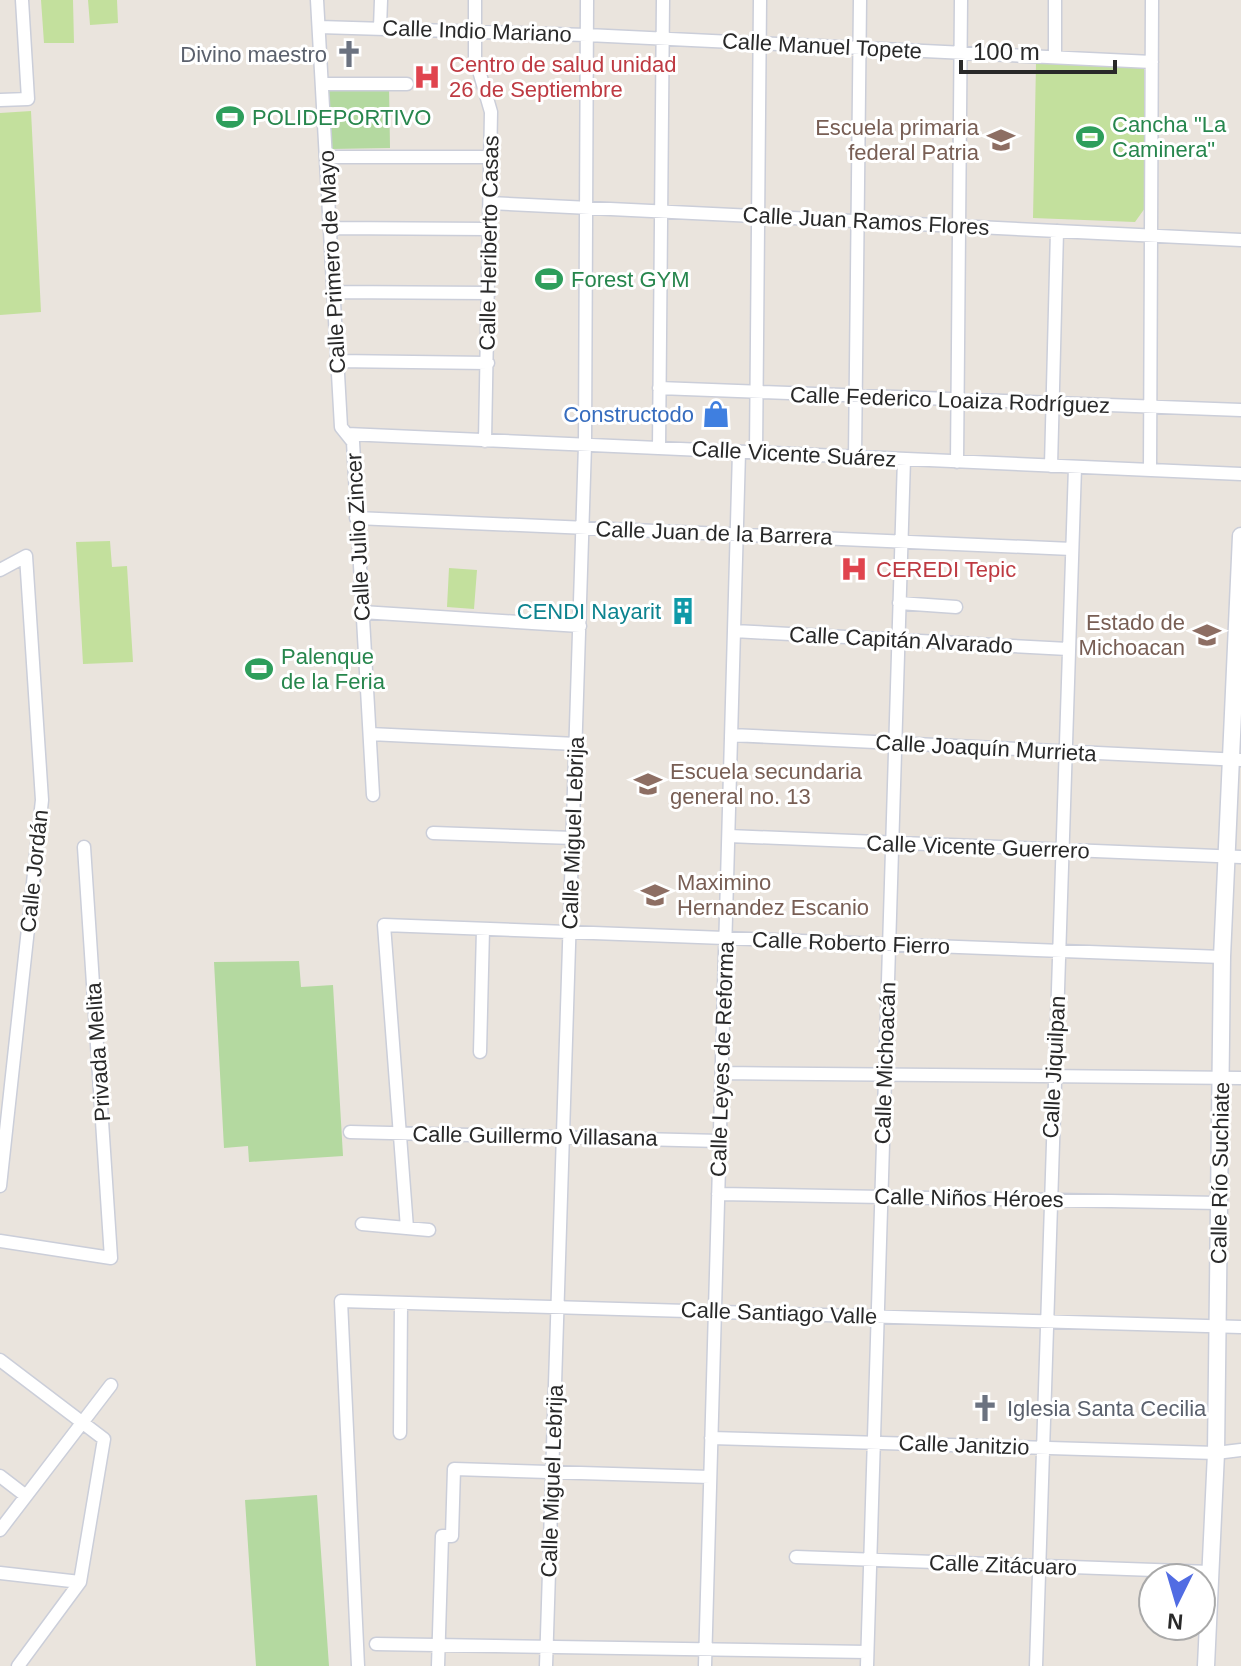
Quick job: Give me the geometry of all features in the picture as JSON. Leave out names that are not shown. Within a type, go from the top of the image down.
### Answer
[{"type":"main road","name":"Calle Río Suchiate","points":[[1211,1562],[1216,1453],[1222,957],[1234,857],[1241,536]]},
{"type":"main road","name":"Calle Río Suchiate","points":[[1206,1666],[1207,1642]]},
{"type":"street","points":[[0,100],[28,99],[22,0]]},
{"type":"street","name":"Calle Primero de Mayo","points":[[317,0],[337,361],[344,431]]},
{"type":"street","points":[[380,28],[381,0]]},
{"type":"street","name":"Calle Heriberto Casas","points":[[475,0],[475,57],[491,112],[485,441]]},
{"type":"street","name":"Calle Miguel Lebrija","points":[[546,1666],[583,528],[587,0]]},
{"type":"street","points":[[659,448],[663,0]]},
{"type":"street","points":[[756,453],[760,0]]},
{"type":"street","points":[[855,457],[860,0]]},
{"type":"street","points":[[957,462],[961,0]]},
{"type":"street","points":[[1055,0],[1055,57]]},
{"type":"street","points":[[1150,470],[1152,0]]},
{"type":"street","name":"Calle Indio Mariano","points":[[319,27],[587,35]]},
{"type":"street","name":"Calle Manuel Topete","points":[[587,35],[1152,62]]},
{"type":"street","points":[[322,84],[407,84]]},
{"type":"street","points":[[326,157],[490,157]]},
{"type":"street","name":"Calle Juan Ramos Flores","points":[[490,203],[1241,240]]},
{"type":"street","points":[[330,228],[489,229]]},
{"type":"street","points":[[1051,466],[1057,231]]},
{"type":"street","points":[[333,292],[489,293]]},
{"type":"street","points":[[337,361],[488,363]]},
{"type":"street","name":"Calle Federico Loaiza Rodríguez","points":[[659,388],[1241,410]]},
{"type":"street","name":"Calle Vicente Suárez","points":[[344,431],[485,441],[1241,474]]},
{"type":"street","name":"Calle Julio Zincer","points":[[344,431],[353,442],[373,795]]},
{"type":"street","name":"Calle Leyes de Reforma","points":[[705,1666],[739,452]]},
{"type":"street","name":"Calle Michoacán","points":[[867,1666],[904,459]]},
{"type":"street","name":"Calle Jiquilpan","points":[[1036,1666],[1044,1321],[1060,951],[1075,467]]},
{"type":"street","name":"Calle Juan de la Barrera","points":[[356,518],[1072,549]]},
{"type":"street","name":"Calle Jordán","points":[[0,570],[26,556],[42,800],[0,1186]]},
{"type":"street","points":[[899,603],[956,607]]},
{"type":"street","points":[[362,612],[580,626]]},
{"type":"street","name":"Calle Capitán Alvarado","points":[[734,631],[1068,649]]},
{"type":"street","points":[[370,734],[576,744]]},
{"type":"street","name":"Calle Joaquín Murrieta","points":[[731,735],[1237,760]]},
{"type":"street","points":[[433,833],[573,838]]},
{"type":"street","name":"Calle Vicente Guerrero","points":[[729,836],[1234,857]]},
{"type":"street","name":"Privada Melita","points":[[0,1241],[111,1258],[84,847]]},
{"type":"street","name":"Calle Roberto Fierro","points":[[400,1133],[384,925],[1222,957]]},
{"type":"street","points":[[480,1052],[483,929]]},
{"type":"street","points":[[722,1073],[1241,1078]]},
{"type":"street","name":"Calle Guillermo Villasana","points":[[350,1132],[720,1141]]},
{"type":"street","points":[[400,1133],[407,1228]]},
{"type":"street","name":"Calle Niños Héroes","points":[[718,1194],[1219,1203]]},
{"type":"street","points":[[362,1224],[429,1230]]},
{"type":"street","name":"Calle Santiago Valle","points":[[358,1666],[341,1301],[1241,1327]]},
{"type":"street","points":[[400,1433],[401,1303]]},
{"type":"street","points":[[0,1360],[104,1439],[80,1582],[18,1666]]},
{"type":"street","points":[[0,1530],[111,1385]]},
{"type":"street","name":"Calle Janitzio","points":[[711,1438],[1216,1453],[1241,1450]]},
{"type":"street","points":[[438,1666],[442,1536],[452,1536],[454,1469],[710,1477]]},
{"type":"street","points":[[0,1476],[26,1496]]},
{"type":"street","name":"Calle Zitácuaro","points":[[796,1557],[1137,1569]]},
{"type":"street","points":[[0,1573],[80,1582]]},
{"type":"street","points":[[376,1644],[867,1652]]},
{"type":"green space","points":[[41,0],[73,0],[74,43],[44,43]]},
{"type":"green space","points":[[88,0],[117,0],[118,23],[90,25]]},
{"type":"green space","name":"Cancha \"La Caminera\"","points":[[1036,63],[1144,66],[1145,208],[1135,222],[1033,218]]},
{"type":"green space","points":[[328,86],[389,86],[390,148],[331,149]]},
{"type":"green space","points":[[31,111],[41,312],[0,315],[0,113]]},
{"type":"green space","points":[[110,541],[112,567],[127,566],[133,662],[83,664],[76,542]]},
{"type":"green space","points":[[449,568],[477,570],[474,609],[447,607]]},
{"type":"green space","points":[[299,961],[301,987],[333,985],[343,1156],[249,1162],[248,1146],[224,1148],[214,962]]},
{"type":"green space","points":[[317,1495],[329,1666],[256,1666],[245,1500]]},
{"type":"place","name":"Divino maestro","points":[[349,54]]},
{"type":"place","name":"Centro de salud unidad 26 de Septiembre","points":[[427,77]]},
{"type":"place","name":"POLIDEPORTIVO","points":[[230,117]]},
{"type":"place","name":"Cancha \"La Caminera\"","points":[[1090,137]]},
{"type":"place","name":"Escuela primaria federal Patria","points":[[1001,140]]},
{"type":"place","name":"Forest GYM","points":[[549,279]]},
{"type":"place","name":"Constructodo","points":[[716,414]]},
{"type":"place","name":"CEREDI Tepic","points":[[854,569]]},
{"type":"place","name":"CENDI Nayarit","points":[[683,611]]},
{"type":"place","name":"Estado de Michoacan","points":[[1207,635]]},
{"type":"place","name":"Palenque de la Feria","points":[[259,669]]},
{"type":"place","name":"Escuela secundaria general no. 13","points":[[648,784]]},
{"type":"place","name":"Maximino Hernandez Escanio","points":[[655,895]]},
{"type":"place","name":"Iglesia Santa Cecilia","points":[[985,1408]]}]
